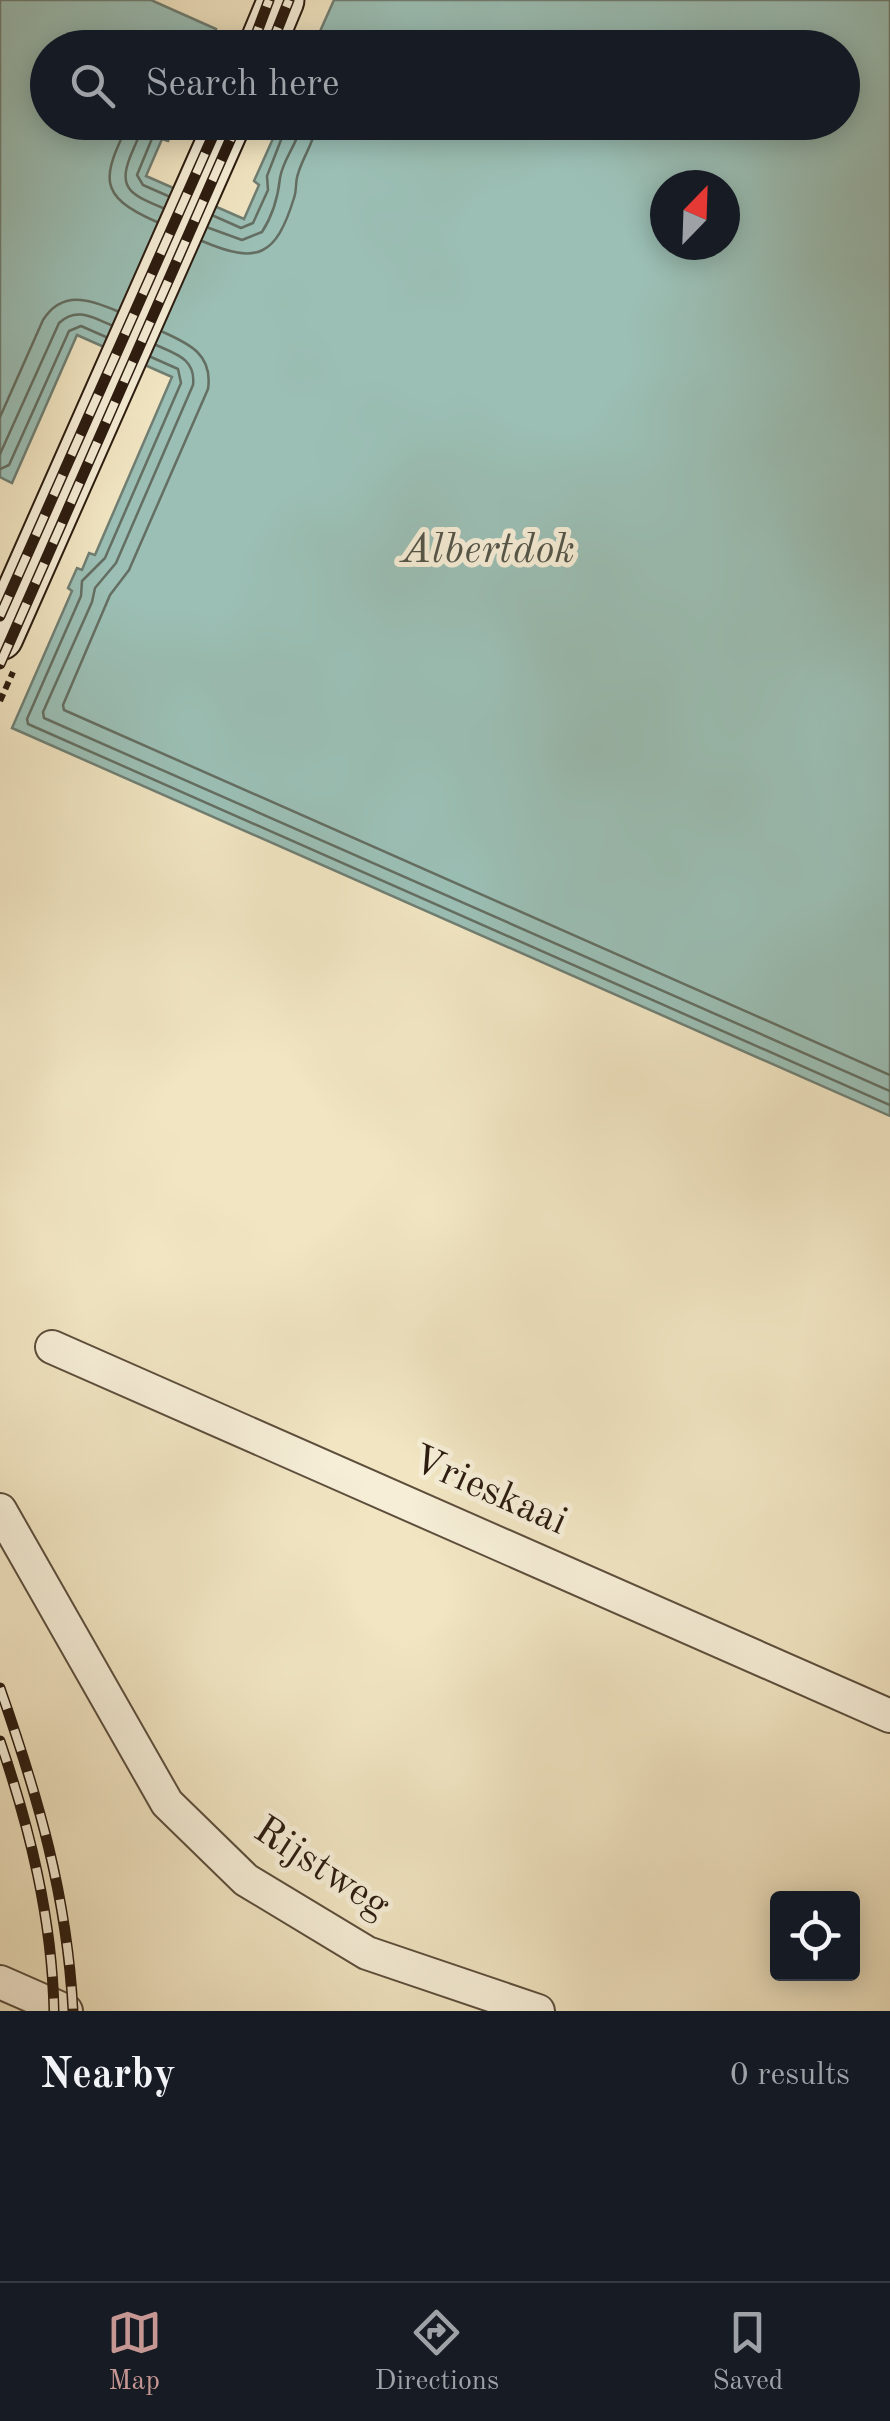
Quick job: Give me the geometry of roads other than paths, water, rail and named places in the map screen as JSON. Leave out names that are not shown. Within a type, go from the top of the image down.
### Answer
[{"type":"main road","points":[[268,30],[281,0]]},
{"type":"main road","points":[[0,637],[220,140]]},
{"type":"street","name":"Vrieskaai","points":[[52,1347],[890,1716]]},
{"type":"street","name":"Rijstweg","points":[[0,1510],[167,1803],[232,1867],[246,1880],[367,1953],[538,2011]]},
{"type":"street","points":[[0,1982],[66,2011]]},
{"type":"water","name":"Albertdok","points":[[0,0],[151,0],[216,29],[30,30],[30,140],[162,140],[146,176],[244,219],[259,185],[254,181],[272,140],[860,140],[860,30],[321,30],[334,0],[890,0],[890,1116],[12,728],[72,591],[68,588],[77,568],[82,570],[89,553],[95,555],[172,377],[77,335],[12,483],[0,477]]},
{"type":"railway","points":[[258,30],[269,0]]},
{"type":"railway","points":[[277,30],[289,0]]},
{"type":"railway","points":[[0,616],[211,140]]},
{"type":"railway","points":[[0,664],[230,140]]},
{"type":"railway","points":[[0,1688],[48,1847],[64,1927],[73,2011]]},
{"type":"railway","points":[[0,1741],[38,1874],[49,1942],[54,2011]]}]
